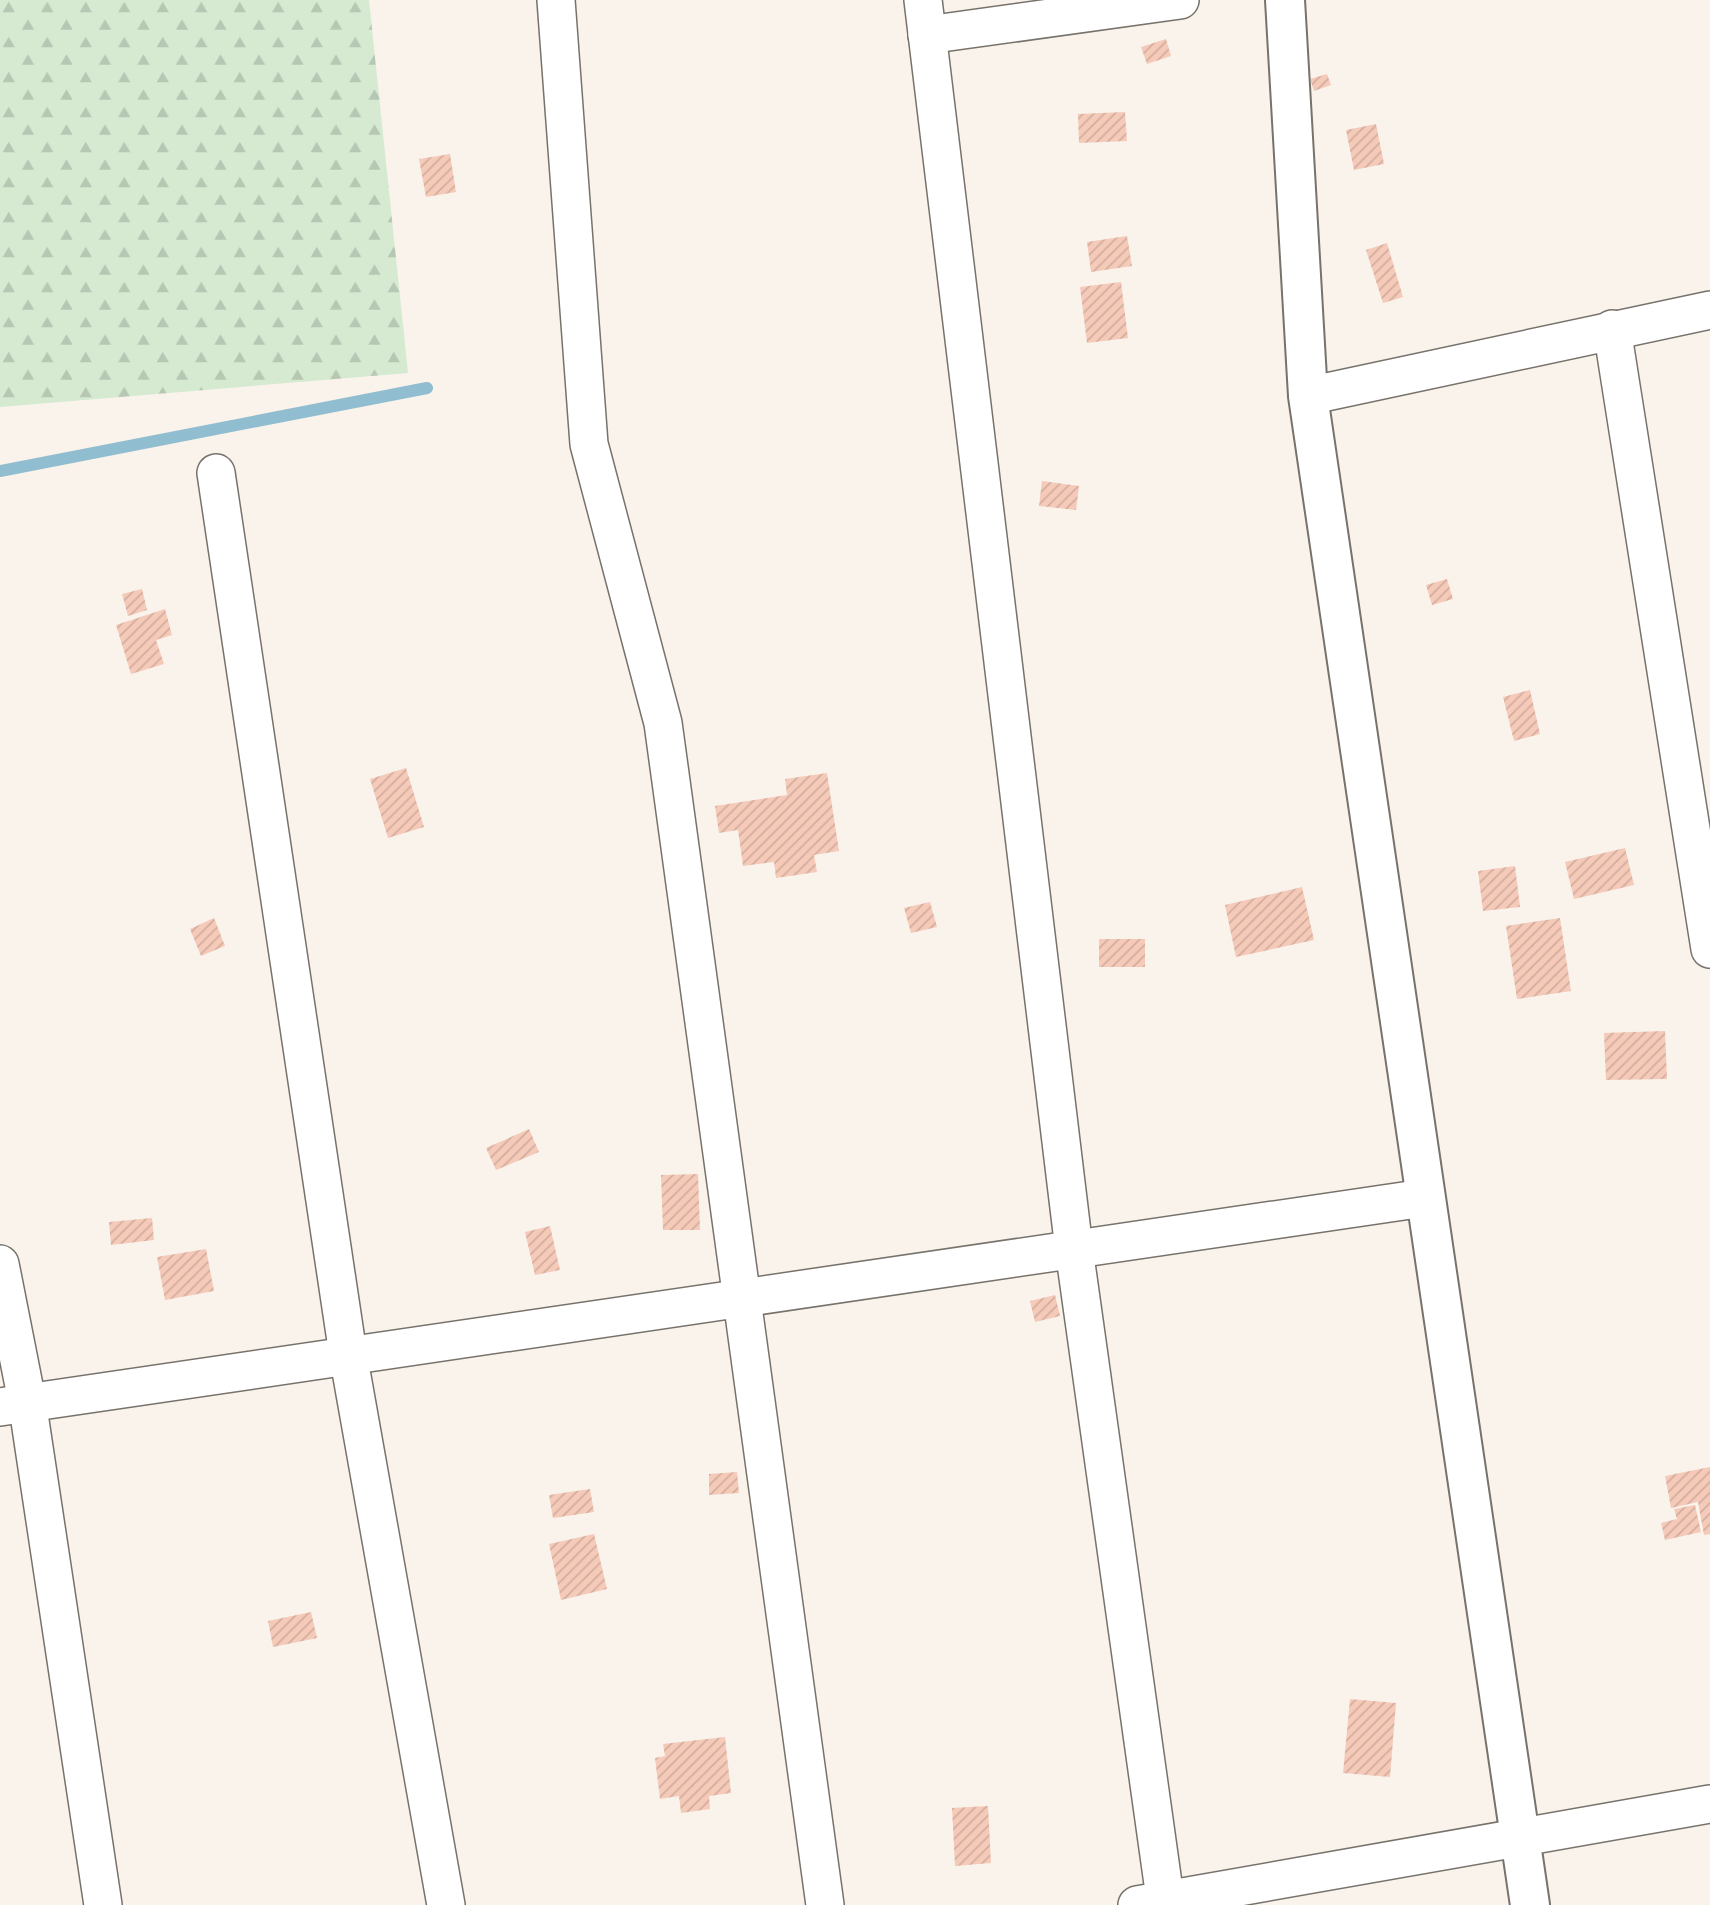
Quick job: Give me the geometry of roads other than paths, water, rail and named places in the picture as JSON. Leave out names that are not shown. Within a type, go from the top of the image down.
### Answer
[{"type":"street","points":[[556,0],[589,444],[663,723],[744,1297],[825,1905]]},
{"type":"street","points":[[1180,0],[925,17],[1156,1904],[1710,1804]]},
{"type":"street","points":[[1285,0],[1308,396],[1530,1905]]},
{"type":"street","points":[[1308,396],[1710,310]]},
{"type":"street","points":[[1612,329],[1710,949]]},
{"type":"street","points":[[216,473],[348,1354],[446,1905]]},
{"type":"street","points":[[13,1404],[1424,1198]]},
{"type":"street","points":[[0,1264],[13,1404],[103,1905]]},
{"type":"waterway","points":[[0,471],[427,388]]}]
